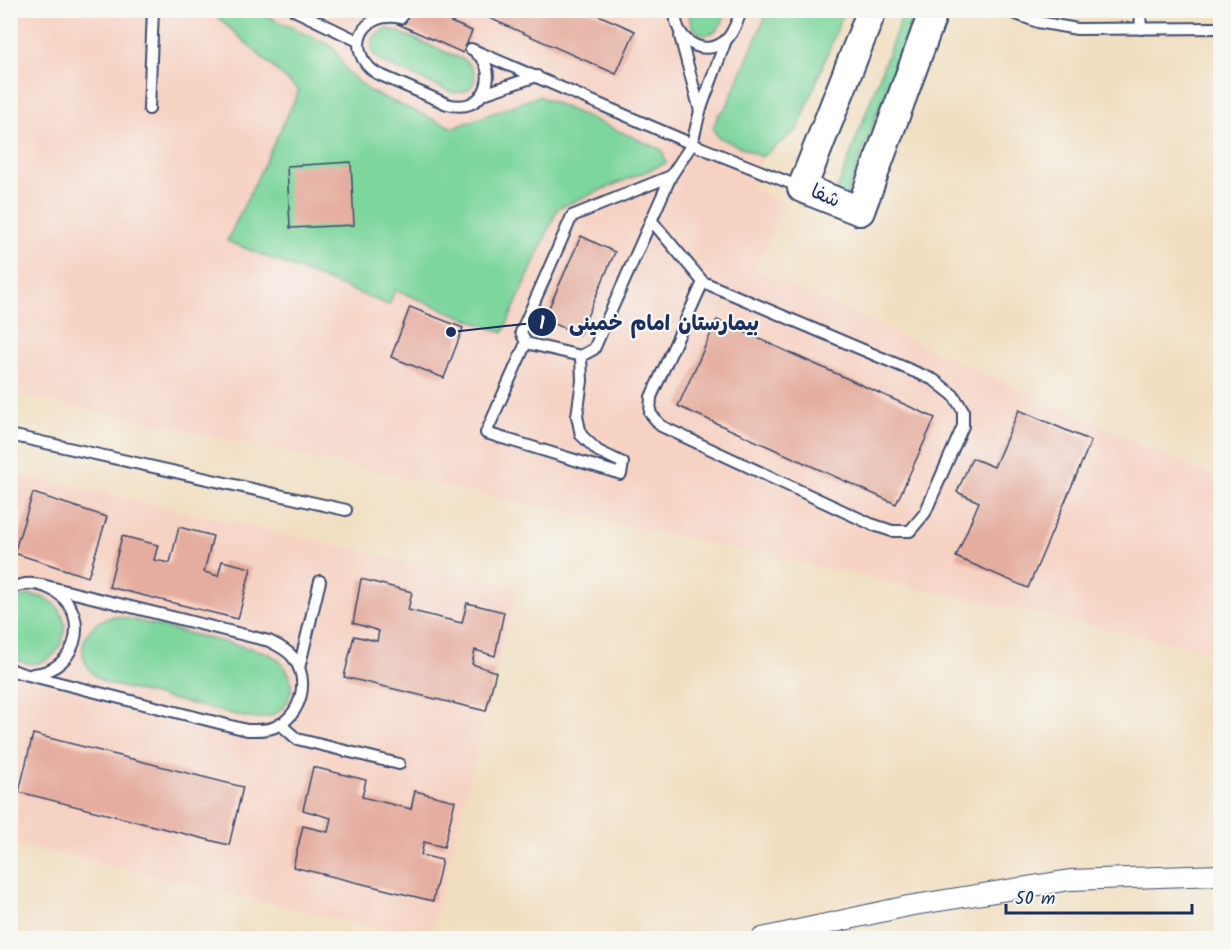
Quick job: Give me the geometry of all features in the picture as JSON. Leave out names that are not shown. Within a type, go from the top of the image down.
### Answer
[{"type":"street","name":"شفا","points":[[872,10],[802,188],[860,211],[934,10]]},
{"type":"street","points":[[762,939],[908,906],[1070,880],[1221,875]]},
{"type":"lane","points":[[149,109],[153,10]]},
{"type":"lane","points":[[294,10],[358,41]]},
{"type":"lane","points":[[676,10],[675,18],[700,111]]},
{"type":"lane","points":[[526,343],[582,356],[594,350],[671,176],[692,144],[700,111],[726,40],[733,31],[741,10]]},
{"type":"lane","points":[[1005,10],[1038,22],[1077,29],[1221,28]]},
{"type":"lane","points":[[1140,10],[1141,29]]},
{"type":"lane","points":[[400,18],[388,16],[374,19],[364,28],[358,41],[359,54],[366,66],[375,73],[447,104],[459,106],[472,103],[483,94],[537,76]]},
{"type":"lane","points":[[679,32],[688,42],[700,48],[714,47],[726,40]]},
{"type":"lane","points":[[483,94],[488,82],[487,68],[481,56],[469,47],[692,144],[802,188]]},
{"type":"lane","points":[[582,356],[582,381],[577,416],[581,435],[598,451],[623,463],[621,474],[486,433],[526,343],[521,332],[572,216],[671,176]]},
{"type":"lane","points":[[651,220],[703,282],[934,380],[953,395],[963,410],[963,426],[925,513],[910,531],[892,531],[871,524],[661,426],[650,413],[651,397],[703,282]]},
{"type":"lane","points":[[10,435],[346,510]]},
{"type":"lane","points":[[299,668],[320,581]]},
{"type":"lane","points":[[10,589],[28,584],[42,585],[269,641],[281,646],[292,656],[303,682],[302,696],[296,709],[287,720],[260,731],[247,730],[15,671]]},
{"type":"lane","points":[[15,671],[35,675],[48,672],[70,653],[75,640],[76,626],[73,612],[66,600],[55,591],[42,585]]},
{"type":"lane","points":[[280,724],[297,739],[399,764]]},
{"type":"shaded area","points":[[11,11],[844,11],[798,129],[763,157],[750,188],[784,203],[756,270],[1220,480],[1220,653],[11,393]]},
{"type":"shaded area","points":[[11,473],[517,586],[430,938],[419,938],[11,843]]},
{"type":"green space","points":[[690,10],[727,11],[717,29],[704,35],[693,27]]},
{"type":"green space","points":[[211,11],[256,11],[333,47],[348,73],[371,92],[453,128],[539,96],[662,150],[666,163],[558,208],[503,333],[395,290],[389,305],[227,241],[299,91]]},
{"type":"green space","points":[[768,11],[844,11],[798,129],[762,157],[718,137],[713,129],[718,115],[726,108]]},
{"type":"green space","points":[[904,11],[916,11],[846,197],[836,193]]},
{"type":"green space","points":[[388,29],[464,60],[474,71],[474,83],[466,91],[451,92],[382,62],[374,52],[372,43],[377,35]]},
{"type":"green space","points":[[29,595],[49,600],[60,611],[65,625],[62,640],[55,653],[43,662],[28,663],[11,656],[11,602]]},
{"type":"green space","points":[[114,616],[265,652],[279,660],[287,671],[291,682],[286,704],[277,712],[265,717],[249,718],[109,684],[97,677],[89,668],[84,658],[83,648],[92,628],[101,621]]},
{"type":"building","points":[[404,10],[429,12],[429,10],[456,10],[451,22],[472,31],[463,53],[398,24]]},
{"type":"building","points":[[471,10],[587,10],[635,31],[616,74]]},
{"type":"building","points":[[351,162],[354,225],[290,228],[287,166]]},
{"type":"building","points":[[581,236],[615,252],[579,335],[544,319]]},
{"type":"building","points":[[410,307],[463,328],[444,378],[391,357]]},
{"type":"building","points":[[717,320],[935,418],[896,504],[678,406]]},
{"type":"building","points":[[1019,410],[1091,441],[1028,588],[956,557],[979,502],[957,492],[972,458],[994,467]]},
{"type":"building","points":[[33,493],[107,517],[88,577],[14,553]]},
{"type":"building","points":[[179,527],[213,536],[204,572],[218,576],[222,561],[251,568],[238,619],[109,587],[122,536],[158,545],[154,560],[170,563]]},
{"type":"building","points":[[361,579],[412,592],[408,610],[462,623],[467,603],[504,612],[495,656],[475,650],[472,664],[496,672],[486,711],[344,677],[354,636],[377,641],[379,631],[353,623]]},
{"type":"building","points":[[33,734],[243,787],[229,845],[19,792]]},
{"type":"building","points":[[313,767],[366,780],[362,797],[411,809],[415,791],[455,801],[444,847],[424,842],[421,855],[442,860],[433,901],[293,867],[303,826],[328,832],[331,818],[303,810]]},
{"type":"place","name":"بیمارستان امام خمینی","points":[[451,332]]}]
